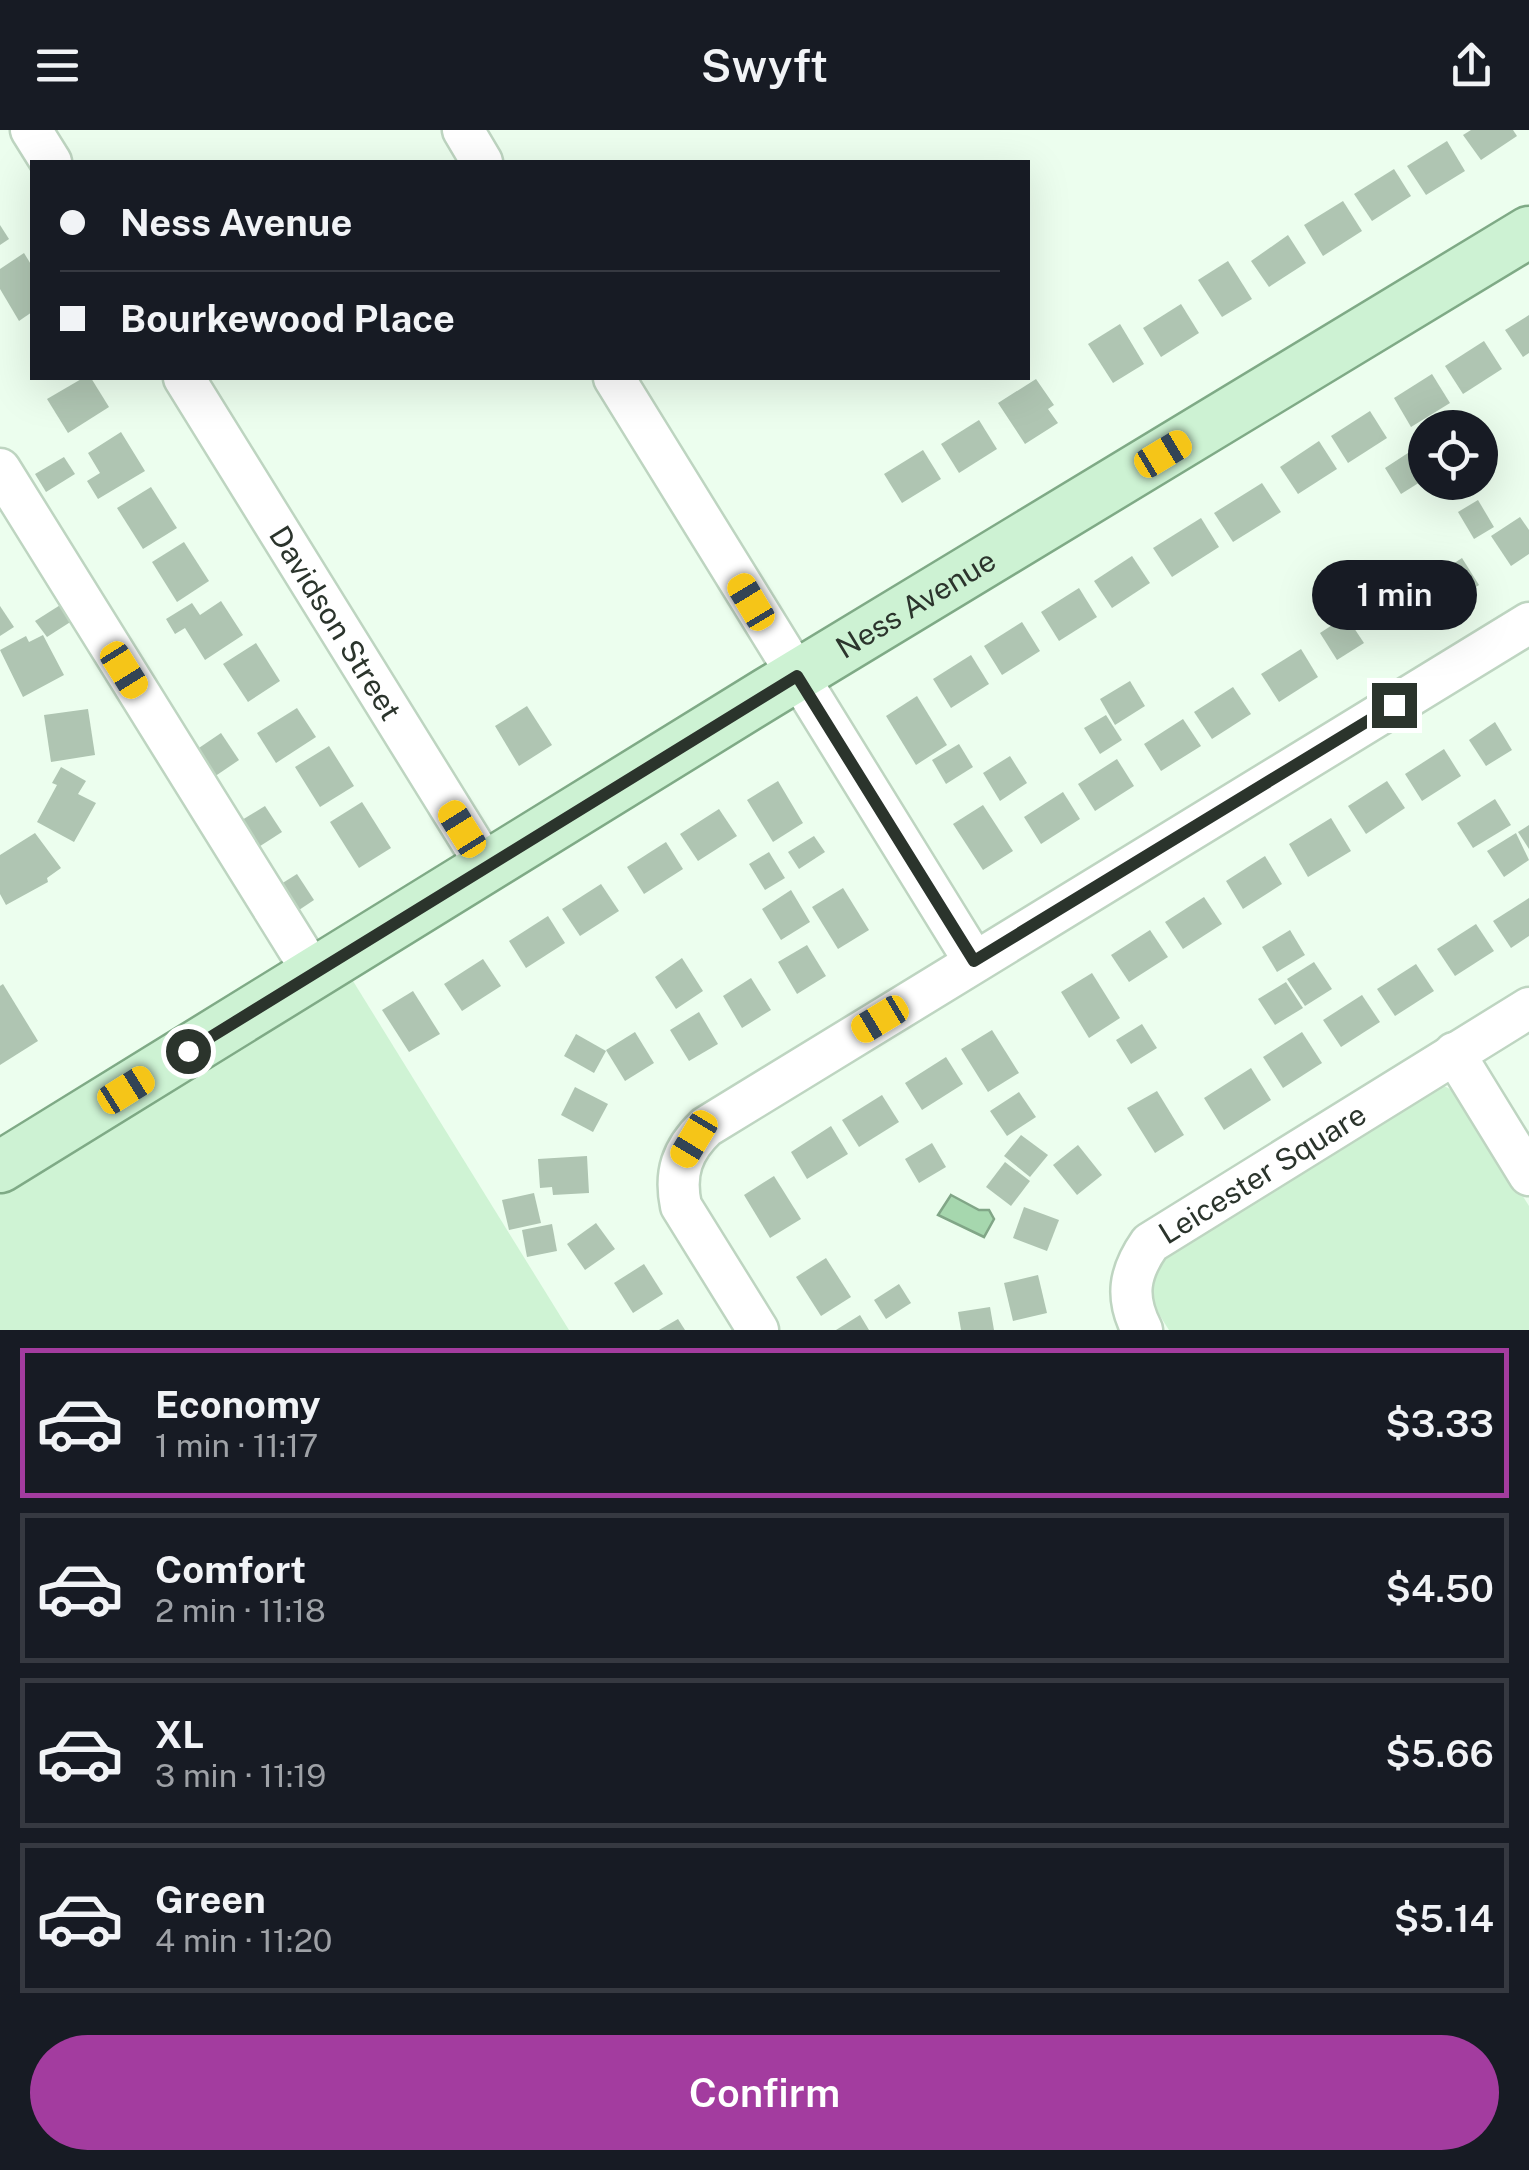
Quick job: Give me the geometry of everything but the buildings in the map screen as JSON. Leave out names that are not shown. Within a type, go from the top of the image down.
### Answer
[{"type":"main road","name":"Ness Avenue","points":[[0,1167],[797,676],[1529,232]]},
{"type":"street","points":[[31,130],[50,160]]},
{"type":"street","points":[[462,130],[481,160]]},
{"type":"street","name":"Davidson Street","points":[[185,380],[487,868]]},
{"type":"street","points":[[615,380],[974,961]]},
{"type":"street","points":[[0,469],[314,974]]},
{"type":"street","points":[[758,1330],[681,1206],[676,1186],[681,1159],[694,1139],[724,1114],[1529,623]]},
{"type":"street","name":"Leicester Square","points":[[1142,1330],[1130,1295],[1131,1278],[1150,1242],[1529,1008]]},
{"type":"street","points":[[1454,1053],[1529,1175]]},
{"type":"shaded area","points":[[340,960],[569,1330],[0,1330],[0,1169]]},
{"type":"shaded area","points":[[1442,1085],[1460,1094],[1529,1206],[1529,1330],[1169,1330],[1153,1305],[1149,1275],[1171,1246]]},
{"type":"shaded area","points":[[951,1195],[979,1210],[989,1210],[994,1219],[984,1237],[938,1215]]},
{"type":"route","points":[[188,1051],[797,676],[974,961],[1394,705]]}]
